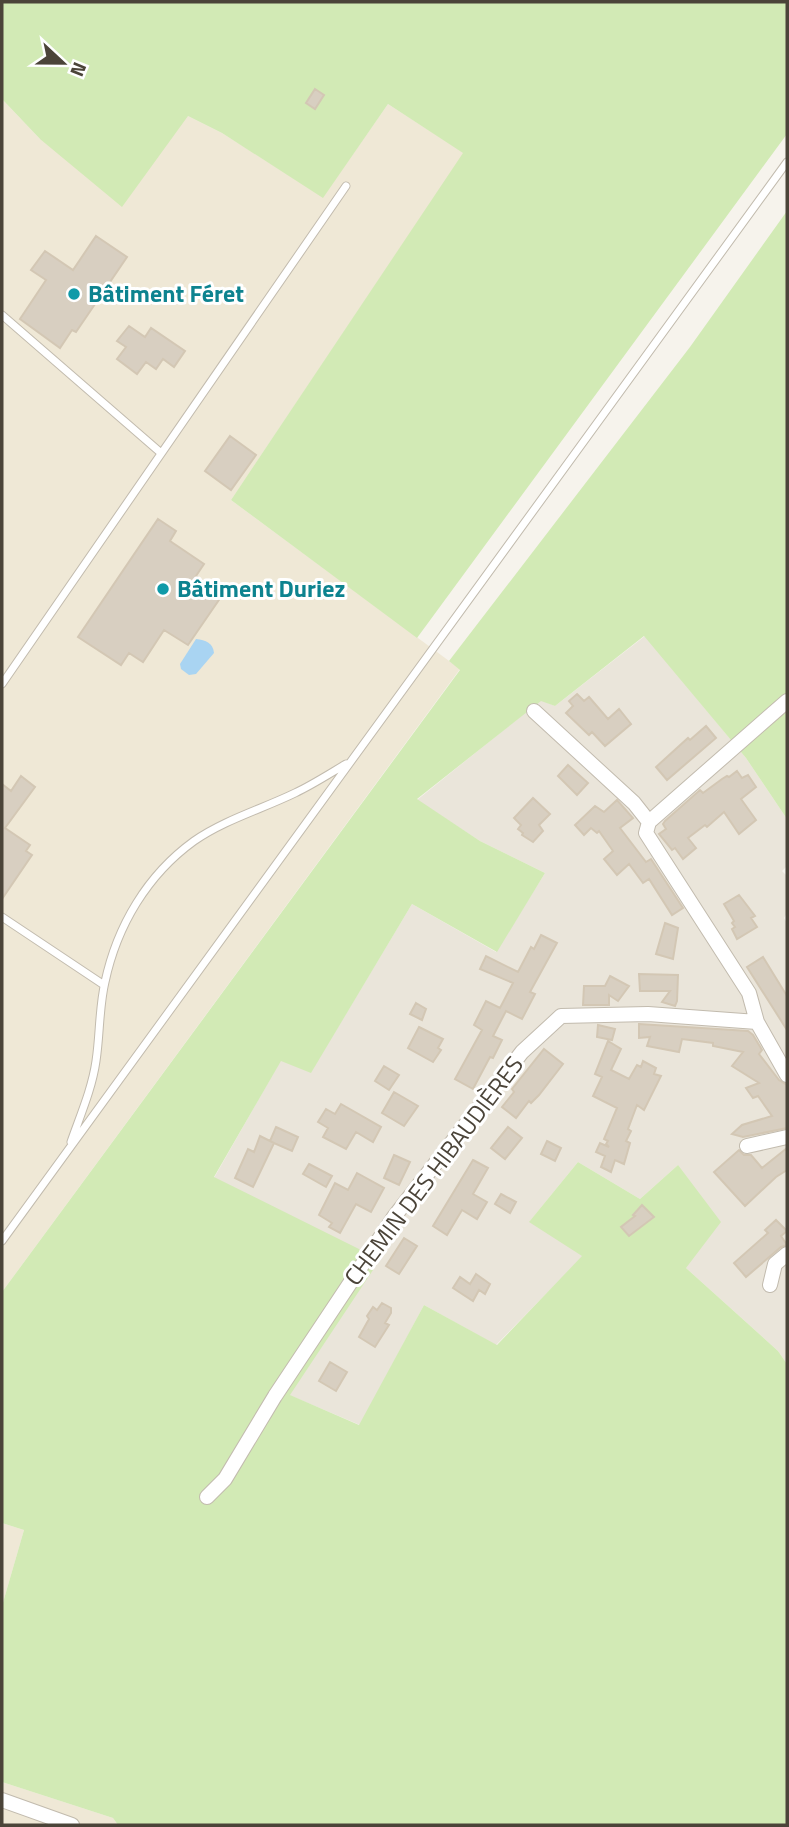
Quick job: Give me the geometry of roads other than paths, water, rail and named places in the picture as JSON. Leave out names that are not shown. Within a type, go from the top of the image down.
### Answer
[{"type":"street","points":[[787,701],[649,822],[646,833],[749,993],[757,1022],[787,1075]]},
{"type":"street","points":[[534,710],[634,803],[649,822]]},
{"type":"street","name":"CHEMIN DES HIBAUDIÈRES","points":[[207,1497],[225,1479],[275,1396],[394,1217],[522,1052],[561,1016],[648,1014],[757,1022]]},
{"type":"street","points":[[747,1146],[787,1137]]},
{"type":"street","points":[[770,1285],[775,1264],[787,1254]]},
{"type":"street","points":[[2,1800],[72,1825]]},
{"type":"lane","points":[[2,1241],[787,162]]},
{"type":"lane","points":[[2,684],[346,186]]},
{"type":"lane","points":[[2,315],[161,453]]},
{"type":"lane","points":[[69,1150],[91,1086],[104,985],[119,935],[147,887],[170,862],[195,841],[222,825],[296,792],[350,762]]},
{"type":"lane","points":[[2,917],[104,985]]},
{"type":"water","points":[[196,639],[208,643],[214,653],[196,674],[189,675],[181,669],[180,664]]},
{"type":"place","name":"Bâtiment Féret","points":[[74,294]]},
{"type":"place","name":"Bâtiment Duriez","points":[[163,589]]}]
